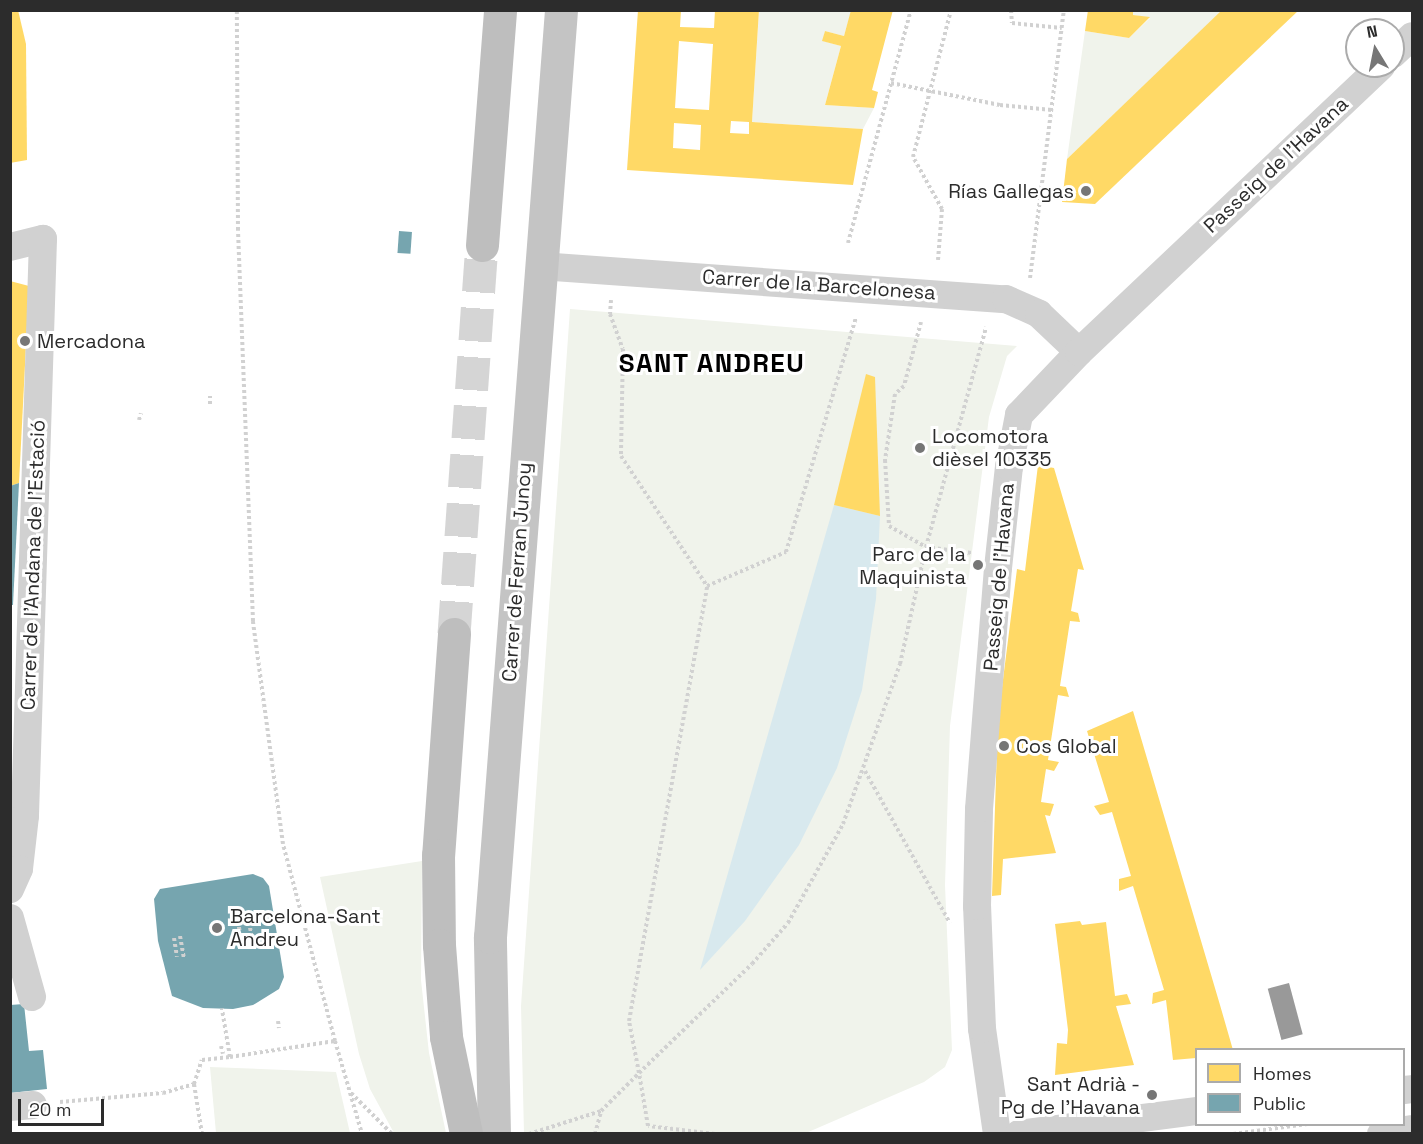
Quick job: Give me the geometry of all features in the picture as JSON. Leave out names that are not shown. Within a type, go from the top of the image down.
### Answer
[{"type":"highway","points":[[482,245],[500,10]]},
{"type":"highway","points":[[454,634],[438,855],[439,945],[446,1037],[466,1134]]},
{"type":"main road","name":"Carrer de Ferran Junoy","points":[[494,1134],[490,937],[561,10]]},
{"type":"street","name":"Passeig de l'Havana","points":[[997,1134],[982,1029],[977,906],[983,750],[998,568],[1009,468],[1019,415],[1079,352],[1368,78]]},
{"type":"street","name":"Carrer de l'Andana de l'Estació","points":[[10,247],[44,239],[25,816],[19,870],[10,889]]},
{"type":"street","name":"Carrer de la Barcelonesa","points":[[540,266],[1006,299],[1039,314],[1079,352]]},
{"type":"street","points":[[10,918],[32,997]]},
{"type":"street","points":[[1019,1134],[1195,1111]]},
{"type":"street","points":[[1382,1134],[1413,1129]]},
{"type":"path","points":[[237,10],[238,230],[253,621],[283,844],[362,1134]]},
{"type":"path","points":[[848,243],[911,10]]},
{"type":"path","points":[[938,260],[942,209],[913,157],[951,10]]},
{"type":"path","points":[[1011,10],[1012,23],[1062,28]]},
{"type":"path","points":[[1030,279],[1064,10]]},
{"type":"path","points":[[891,83],[930,92],[1052,110]]},
{"type":"path","points":[[612,297],[610,314],[623,349],[621,456],[707,586],[629,1020],[648,1126],[715,1134]]},
{"type":"path","points":[[707,586],[786,552],[856,317]]},
{"type":"path","points":[[921,322],[904,386],[895,394],[885,460],[889,526],[926,547],[976,554]]},
{"type":"path","points":[[595,1134],[602,1111],[752,964],[788,923],[823,865],[864,771],[900,664],[926,547],[986,327]]},
{"type":"path","points":[[210,396],[210,405]]},
{"type":"path","points":[[139,420],[141,413]]},
{"type":"path","points":[[864,771],[947,923],[954,923]]},
{"type":"path","points":[[248,916],[252,939]]},
{"type":"path","points":[[238,921],[241,939]]},
{"type":"path","points":[[180,936],[184,958]]},
{"type":"path","points":[[174,938],[177,957]]},
{"type":"path","points":[[222,1009],[230,1057]]},
{"type":"path","points":[[279,1021],[279,1028]]},
{"type":"path","points":[[202,1134],[194,1084],[202,1060],[335,1041]]},
{"type":"path","points":[[221,1046],[223,1054]]},
{"type":"path","points":[[22,1106],[163,1093],[194,1084]]},
{"type":"path","points":[[350,1092],[392,1134]]},
{"type":"path","points":[[529,1134],[602,1111]]},
{"type":"path","points":[[1233,1134],[1299,1126]]},
{"type":"shaded area","points":[[759,11],[851,11],[844,36],[825,31],[823,41],[841,46],[825,105],[874,108],[863,129],[752,122]]},
{"type":"shaded area","points":[[1133,11],[1222,11],[1067,159],[1085,31],[1129,38],[1150,18],[1133,15]]},
{"type":"shaded area","points":[[570,309],[1017,346],[1007,356],[989,417],[950,726],[945,885],[952,1050],[945,1067],[924,1082],[806,1133],[524,1134],[521,1006]]},
{"type":"shaded area","points":[[834,505],[880,516],[876,599],[862,690],[837,768],[799,845],[745,921],[700,970]]},
{"type":"shaded area","points":[[422,861],[421,980],[429,1053],[446,1133],[394,1133],[370,1089],[359,1054],[320,877]]},
{"type":"shaded area","points":[[210,1067],[336,1072],[350,1133],[216,1133]]},
{"type":"building: Homes","points":[[10,10],[18,10],[26,44],[27,160],[10,163]]},
{"type":"building: Homes","points":[[638,10],[681,10],[680,27],[714,28],[715,10],[759,10],[752,122],[863,129],[853,185],[627,170]],"holes":[[[679,41],[713,44],[709,110],[675,108]],[[731,121],[749,122],[749,134],[730,133]],[[674,123],[701,125],[700,150],[673,148]]]},
{"type":"building: Homes","points":[[851,10],[893,10],[872,90],[878,92],[874,108],[825,105],[841,46],[822,41],[825,31],[844,36]]},
{"type":"building: Homes","points":[[1088,10],[1133,10],[1133,15],[1150,17],[1129,38],[1085,31]]},
{"type":"building: Homes","points":[[1222,10],[1299,10],[1095,204],[1062,202],[1067,159]]},
{"type":"building: Homes","points":[[10,281],[29,286],[19,483],[10,486]]},
{"type":"building: Homes","points":[[866,374],[875,377],[880,516],[834,505]]},
{"type":"building: Homes","points":[[1038,465],[1054,468],[1084,570],[1078,569],[1071,611],[1078,613],[1080,622],[1070,621],[1060,686],[1066,687],[1069,697],[1058,695],[1048,760],[1059,762],[1054,771],[1046,769],[1041,802],[1054,804],[1050,816],[1045,815],[1056,853],[1003,859],[1001,895],[992,896],[998,719],[1017,569],[1025,571]]},
{"type":"building: Homes","points":[[1133,711],[1232,1048],[1195,1048],[1195,1058],[1173,1060],[1166,1000],[1152,1004],[1153,993],[1164,990],[1133,886],[1119,891],[1119,879],[1131,876],[1112,812],[1100,815],[1094,806],[1109,802],[1087,731]]},
{"type":"building: Homes","points":[[1080,921],[1082,925],[1106,922],[1115,996],[1127,994],[1131,1004],[1116,1006],[1134,1065],[1055,1075],[1057,1043],[1067,1044],[1068,1030],[1055,924]]},
{"type":"building: Public","points":[[399,231],[412,232],[410,254],[397,253]]},
{"type":"building: Public","points":[[19,483],[13,605],[10,605],[10,486]]},
{"type":"building: Public","name":"Barcelona-Sant Andreu","points":[[253,874],[263,878],[269,886],[284,977],[279,989],[253,1005],[233,1009],[203,1008],[172,996],[158,941],[154,899],[160,889]]},
{"type":"building: Public","points":[[24,1004],[29,1051],[43,1050],[47,1089],[10,1093],[10,1005]]},
{"type":"building: Industry","points":[[1289,983],[1303,1034],[1281,1040],[1268,989]]},
{"type":"tunnel","points":[[454,634],[482,245]]},
{"type":"place","name":"Rías Gallegas","points":[[1086,191]]},
{"type":"place","name":"Mercadona","points":[[25,341]]},
{"type":"place","name":"Locomotora dièsel 10335","points":[[920,448]]},
{"type":"place","name":"Parc de la Maquinista","points":[[978,565]]},
{"type":"place","name":"Cos Global","points":[[1004,746]]},
{"type":"place","name":"Barcelona-Sant Andreu","points":[[217,928]]},
{"type":"place","name":"Sant Adrià - Pg de l'Havana","points":[[1152,1095]]},
{"type":"district","name":"SANT ANDREU","points":[[712,364]]}]
